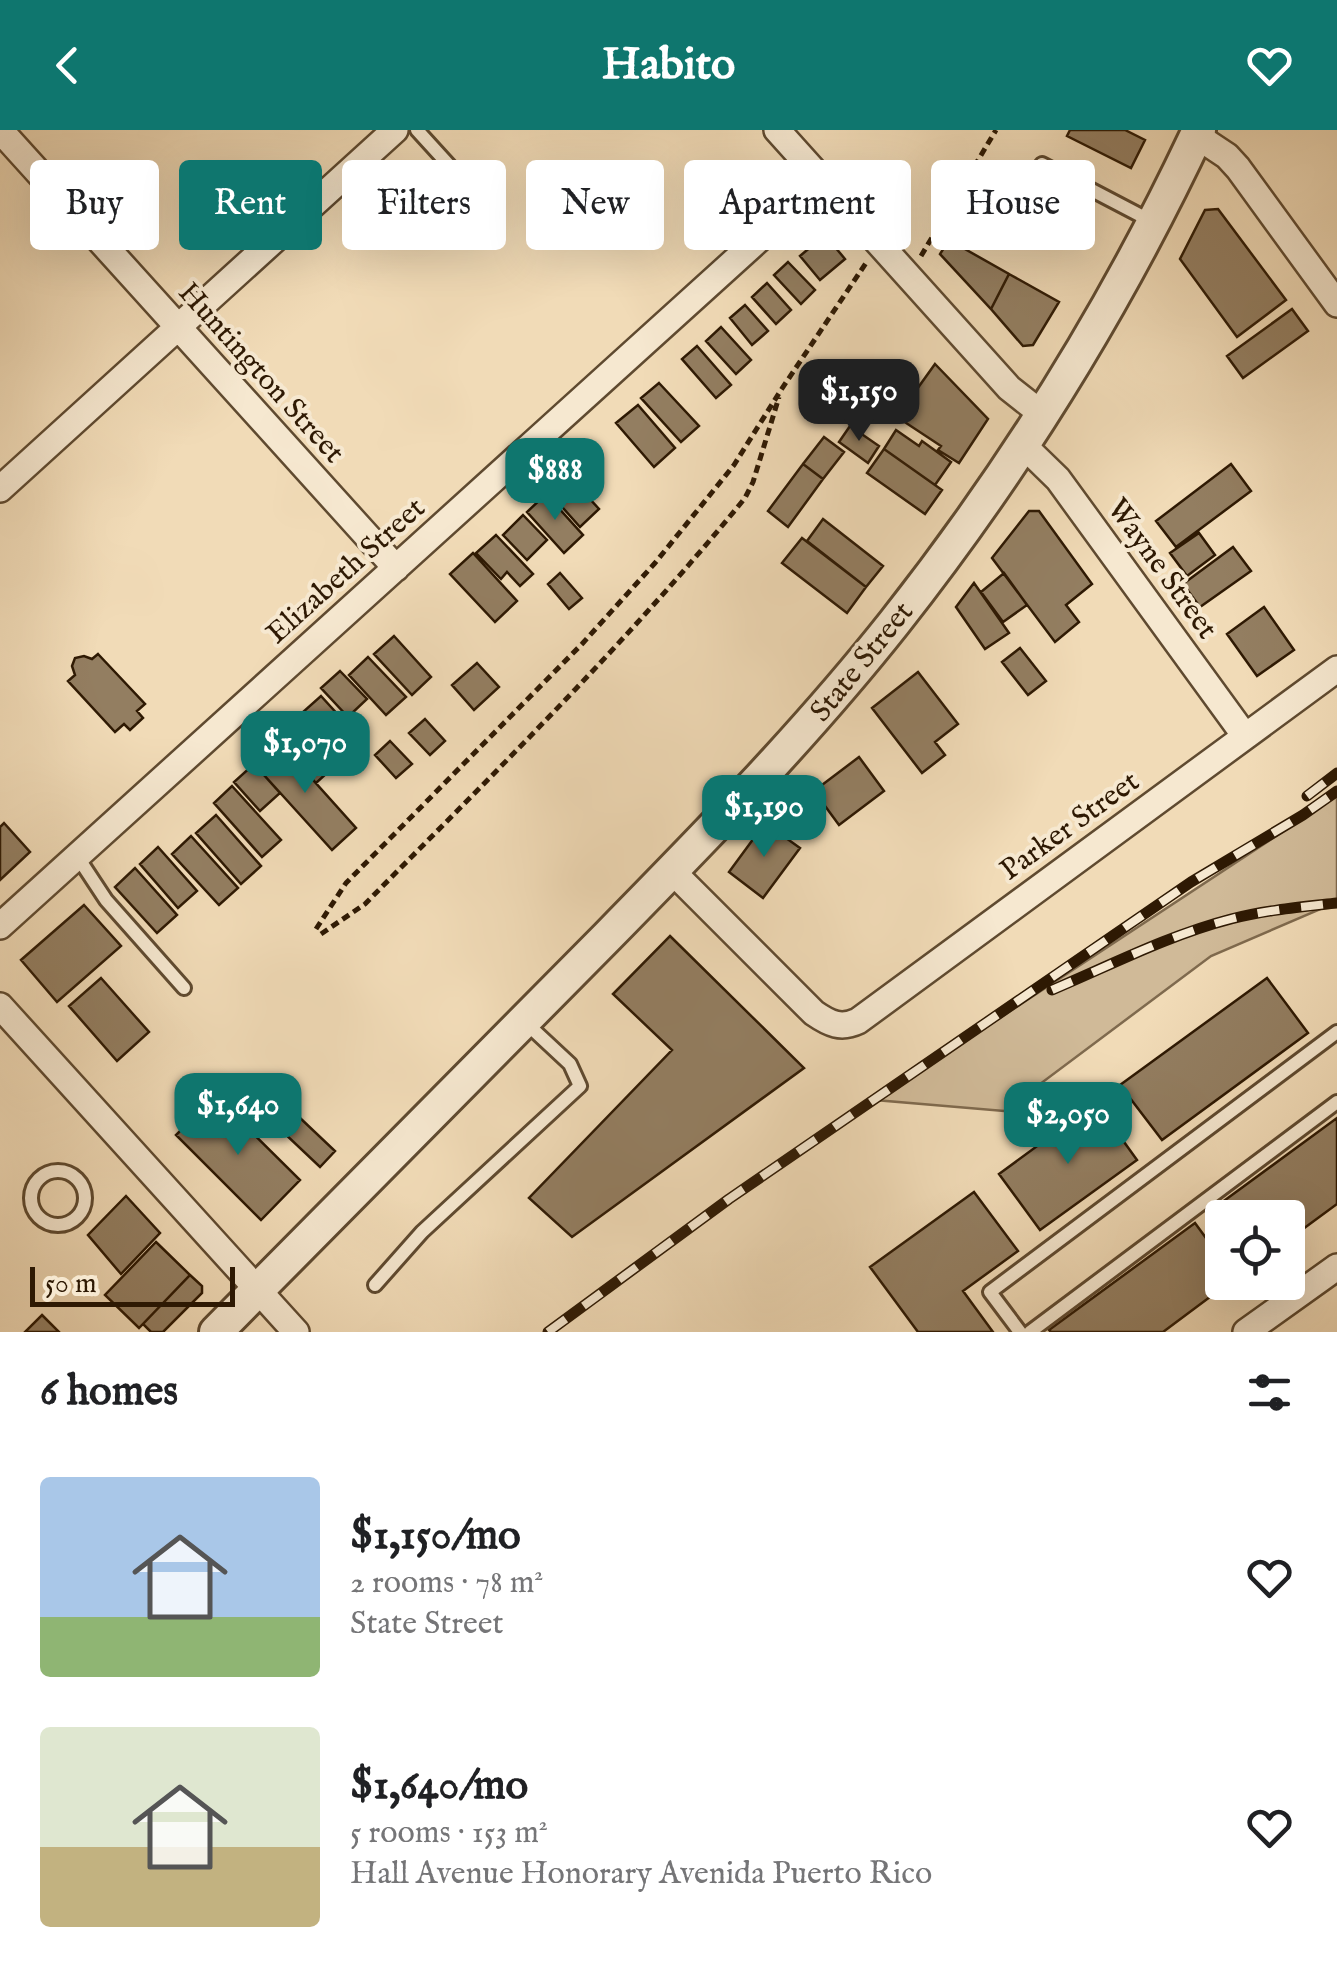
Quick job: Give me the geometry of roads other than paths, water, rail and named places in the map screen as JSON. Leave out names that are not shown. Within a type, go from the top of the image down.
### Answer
[{"type":"street","name":"Huntington Street","points":[[0,130],[396,568]]},
{"type":"street","points":[[0,489],[396,130]]},
{"type":"street","points":[[777,130],[804,160]]},
{"type":"street","points":[[1198,133],[1238,168],[1337,304]]},
{"type":"street","name":"State Street","points":[[216,1332],[672,870],[848,679],[941,561],[1042,414],[1117,291],[1198,133]]},
{"type":"street","name":"Elizabeth Street","points":[[0,926],[747,250]]},
{"type":"street","points":[[886,250],[1009,388],[1042,414]]},
{"type":"street","name":"Wayne Street","points":[[1022,444],[1058,479],[1245,736]]},
{"type":"street","name":"Parker Street","points":[[672,870],[814,1013],[836,1026],[847,1026],[1337,669]]},
{"type":"street","points":[[0,1006],[296,1332]]},
{"type":"street","points":[[1246,1332],[1337,1267]]},
{"type":"lane","points":[[417,130],[444,160]]},
{"type":"lane","points":[[1095,192],[1153,223]]},
{"type":"lane","points":[[77,856],[106,900],[184,988]]},
{"type":"lane","points":[[376,1285],[422,1232],[580,1086],[570,1064],[524,1021]]},
{"type":"lane","points":[[1020,1332],[990,1292],[1337,1032]]},
{"type":"lane","points":[[1030,1332],[1337,1102]]},
{"type":"lane","points":[[63,1171],[79,1180],[85,1204],[74,1220],[52,1224],[37,1214],[32,1196],[34,1186],[45,1174],[63,1171]]},
{"type":"railway","points":[[1307,796],[1337,773]]},
{"type":"railway","points":[[548,1332],[729,1199],[1191,882],[1337,791]]},
{"type":"railway","points":[[1052,990],[1208,926],[1257,913],[1337,903]]}]
